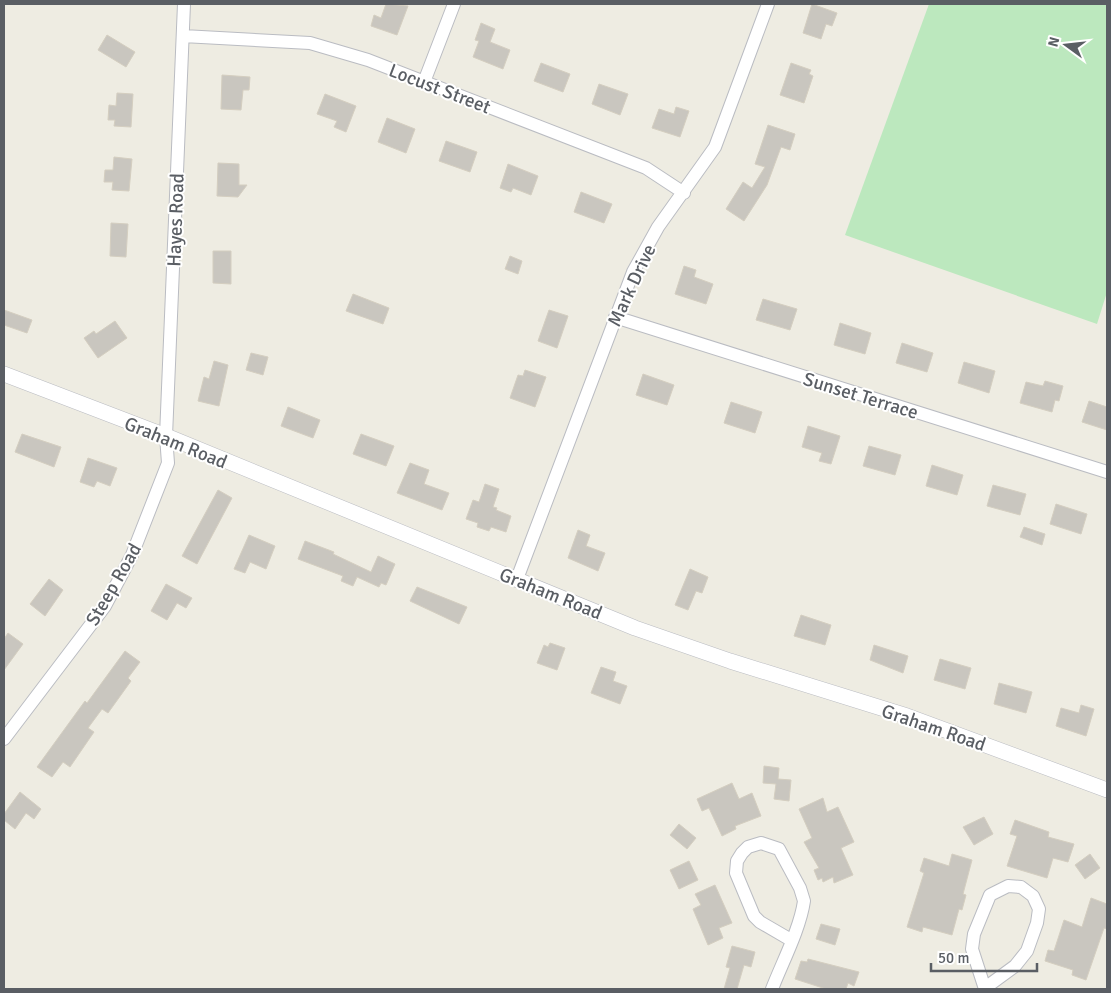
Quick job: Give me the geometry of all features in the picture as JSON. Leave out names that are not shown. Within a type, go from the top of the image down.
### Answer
[{"type":"street","name":"Hayes Road","points":[[166,436],[184,4]]},
{"type":"street","points":[[424,82],[454,4]]},
{"type":"street","name":"Mark Drive","points":[[517,579],[615,317],[634,272],[658,227],[715,147],[768,4]]},
{"type":"street","name":"Locust Street","points":[[183,36],[310,43],[368,60],[646,168],[684,192]]},
{"type":"street","name":"Sunset Terrace","points":[[615,317],[1107,472]]},
{"type":"street","name":"Graham Road","points":[[4,374],[166,436],[635,628],[730,661],[907,716],[1107,790]]},
{"type":"street","name":"Steep Road","points":[[4,740],[105,606],[132,555],[168,463],[166,436]]},
{"type":"street","points":[[772,989],[791,940],[803,907],[803,894],[779,849],[768,843],[754,844],[742,853],[737,860],[738,879],[757,920],[791,940]]},
{"type":"street","points":[[1001,887],[1021,887],[1033,896],[1039,909],[1037,923],[1027,951],[1015,966],[985,989],[973,955],[974,934],[990,895],[1001,887]]},
{"type":"green space","points":[[929,4],[1107,4],[1107,292],[1097,324],[845,235]]},
{"type":"building","points":[[386,4],[408,6],[397,35],[371,26],[374,15],[381,18]]},
{"type":"building","points":[[812,4],[837,13],[832,26],[826,24],[821,39],[803,33]]},
{"type":"building","points":[[481,23],[495,29],[490,42],[510,50],[503,69],[473,57],[479,41],[475,40]]},
{"type":"building","points":[[107,35],[135,52],[126,67],[98,50]]},
{"type":"building","points":[[541,63],[570,74],[563,92],[534,81]]},
{"type":"building","points":[[791,63],[811,70],[809,74],[813,76],[804,103],[780,95]]},
{"type":"building","points":[[222,75],[250,77],[249,90],[243,90],[241,110],[221,109]]},
{"type":"building","points":[[599,84],[628,94],[620,115],[592,104]]},
{"type":"building","points":[[117,93],[133,94],[131,127],[114,126],[115,120],[108,120],[109,105],[116,106]]},
{"type":"building","points":[[325,94],[356,106],[346,132],[334,127],[337,121],[317,114]]},
{"type":"building","points":[[676,107],[689,111],[680,137],[652,128],[659,109],[674,114]]},
{"type":"building","points":[[387,118],[415,129],[406,153],[378,142]]},
{"type":"building","points":[[768,125],[795,134],[790,150],[781,147],[767,185],[744,221],[726,209],[743,182],[752,188],[765,167],[755,164]]},
{"type":"building","points":[[446,141],[477,152],[470,172],[439,161]]},
{"type":"building","points":[[114,157],[132,159],[129,191],[112,190],[113,182],[104,182],[105,170],[113,170]]},
{"type":"building","points":[[218,163],[239,164],[239,185],[247,185],[238,197],[217,196]]},
{"type":"building","points":[[508,164],[538,176],[531,195],[513,188],[511,192],[500,188]]},
{"type":"building","points":[[581,192],[612,204],[604,223],[574,212]]},
{"type":"building","points":[[111,223],[128,224],[126,257],[110,256]]},
{"type":"building","points":[[213,251],[231,251],[231,284],[213,283]]},
{"type":"building","points":[[510,256],[522,261],[518,274],[505,269]]},
{"type":"building","points":[[684,266],[696,270],[694,277],[713,284],[706,304],[675,294]]},
{"type":"building","points":[[353,294],[389,308],[383,324],[346,311]]},
{"type":"building","points":[[763,299],[797,309],[790,330],[756,320]]},
{"type":"building","points":[[4,310],[32,320],[27,333],[4,325]]},
{"type":"building","points":[[549,310],[568,316],[557,348],[538,341]]},
{"type":"building","points":[[115,321],[127,338],[98,358],[84,338],[94,331],[96,334]]},
{"type":"building","points":[[840,323],[871,333],[865,354],[834,345]]},
{"type":"building","points":[[902,343],[933,353],[927,372],[896,363]]},
{"type":"building","points":[[251,353],[268,357],[263,375],[246,370]]},
{"type":"building","points":[[214,361],[228,365],[219,406],[198,401],[204,377],[209,379]]},
{"type":"building","points":[[964,362],[995,371],[989,393],[958,383]]},
{"type":"building","points":[[525,370],[546,377],[535,407],[510,398],[518,375],[523,376]]},
{"type":"building","points":[[643,374],[674,385],[667,405],[636,395]]},
{"type":"building","points":[[1045,381],[1063,386],[1059,401],[1055,400],[1052,412],[1020,403],[1026,382],[1043,386]]},
{"type":"building","points":[[1089,401],[1107,407],[1107,430],[1082,422]]},
{"type":"building","points":[[731,402],[762,412],[755,433],[724,423]]},
{"type":"building","points":[[288,407],[320,420],[313,438],[281,426]]},
{"type":"building","points":[[808,426],[840,436],[831,464],[819,461],[822,453],[802,447]]},
{"type":"building","points":[[22,434],[61,447],[54,467],[15,452]]},
{"type":"building","points":[[361,434],[394,446],[386,466],[353,454]]},
{"type":"building","points":[[869,446],[901,455],[895,475],[863,466]]},
{"type":"building","points":[[88,458],[117,468],[110,486],[97,481],[94,487],[80,482]]},
{"type":"building","points":[[410,463],[429,470],[424,484],[449,493],[442,510],[397,493]]},
{"type":"building","points":[[932,465],[963,475],[957,495],[926,486]]},
{"type":"building","points":[[485,484],[499,489],[493,507],[511,516],[506,532],[491,527],[489,531],[477,527],[478,523],[466,519],[473,500],[479,502]]},
{"type":"building","points":[[993,485],[1026,494],[1020,515],[987,506]]},
{"type":"building","points":[[218,490],[232,498],[197,564],[182,556]]},
{"type":"building","points":[[1056,504],[1087,514],[1081,534],[1050,524]]},
{"type":"building","points":[[1024,527],[1045,534],[1042,545],[1020,537]]},
{"type":"building","points":[[578,530],[590,535],[586,546],[605,553],[598,571],[568,558]]},
{"type":"building","points":[[249,535],[275,546],[266,569],[250,562],[245,573],[234,569]]},
{"type":"building","points":[[305,541],[334,552],[333,554],[371,572],[378,556],[395,564],[386,585],[381,583],[379,587],[357,577],[353,586],[341,581],[343,576],[298,559]]},
{"type":"building","points":[[690,569],[708,577],[702,593],[696,591],[688,610],[675,605]]},
{"type":"building","points":[[49,579],[63,590],[45,616],[30,604]]},
{"type":"building","points":[[166,584],[192,598],[186,608],[177,603],[167,620],[151,611]]},
{"type":"building","points":[[417,587],[467,607],[459,624],[410,601]]},
{"type":"building","points":[[801,615],[831,625],[825,645],[794,636]]},
{"type":"building","points":[[8,633],[23,644],[4,670],[4,639]]},
{"type":"building","points":[[550,643],[565,648],[557,670],[537,663],[544,645],[548,647]]},
{"type":"building","points":[[874,645],[908,656],[903,673],[870,660]]},
{"type":"building","points":[[125,651],[140,662],[128,678],[131,681],[108,713],[102,709],[88,728],[94,732],[70,767],[63,762],[52,777],[37,767],[85,701],[87,703]]},
{"type":"building","points":[[940,659],[971,668],[965,689],[934,680]]},
{"type":"building","points":[[601,667],[616,672],[613,681],[627,686],[620,704],[591,693]]},
{"type":"building","points":[[999,683],[1032,692],[1026,713],[994,704]]},
{"type":"building","points":[[1081,705],[1094,709],[1086,736],[1056,726],[1061,708],[1079,713]]},
{"type":"building","points":[[764,766],[779,768],[778,779],[791,780],[789,801],[774,799],[776,784],[763,783]]},
{"type":"building","points":[[732,783],[739,799],[752,793],[761,816],[735,826],[736,829],[722,836],[709,808],[702,811],[697,799]]},
{"type":"building","points":[[20,792],[41,809],[34,819],[26,813],[15,829],[4,820],[4,814]]},
{"type":"building","points":[[823,798],[827,812],[838,807],[854,842],[841,848],[853,875],[834,883],[833,877],[823,882],[822,878],[818,880],[814,870],[819,868],[804,842],[812,838],[799,809]]},
{"type":"building","points":[[984,817],[993,834],[974,845],[963,827]]},
{"type":"building","points":[[1015,820],[1049,832],[1048,837],[1074,844],[1068,862],[1053,858],[1047,878],[1007,866],[1017,836],[1010,834]]},
{"type":"building","points":[[679,824],[696,838],[687,849],[670,835]]},
{"type":"building","points":[[952,854],[972,860],[963,894],[966,895],[962,910],[959,909],[952,935],[923,927],[922,932],[907,927],[924,873],[920,871],[924,858],[949,866]]},
{"type":"building","points":[[1090,854],[1100,868],[1085,879],[1075,865]]},
{"type":"building","points":[[689,861],[698,880],[679,889],[670,870]]},
{"type":"building","points":[[715,885],[732,923],[719,928],[723,938],[708,945],[693,909],[701,905],[695,894]]},
{"type":"building","points":[[1091,898],[1107,904],[1107,929],[1104,928],[1086,980],[1072,975],[1073,970],[1045,961],[1048,950],[1054,951],[1064,920],[1082,927]]},
{"type":"building","points":[[821,924],[840,929],[835,945],[816,939]]},
{"type":"building","points":[[732,946],[755,952],[751,967],[744,965],[737,989],[724,989],[730,968],[726,967]]},
{"type":"building","points":[[808,959],[859,972],[854,986],[848,983],[846,989],[826,989],[795,979],[801,961],[807,962]]}]
